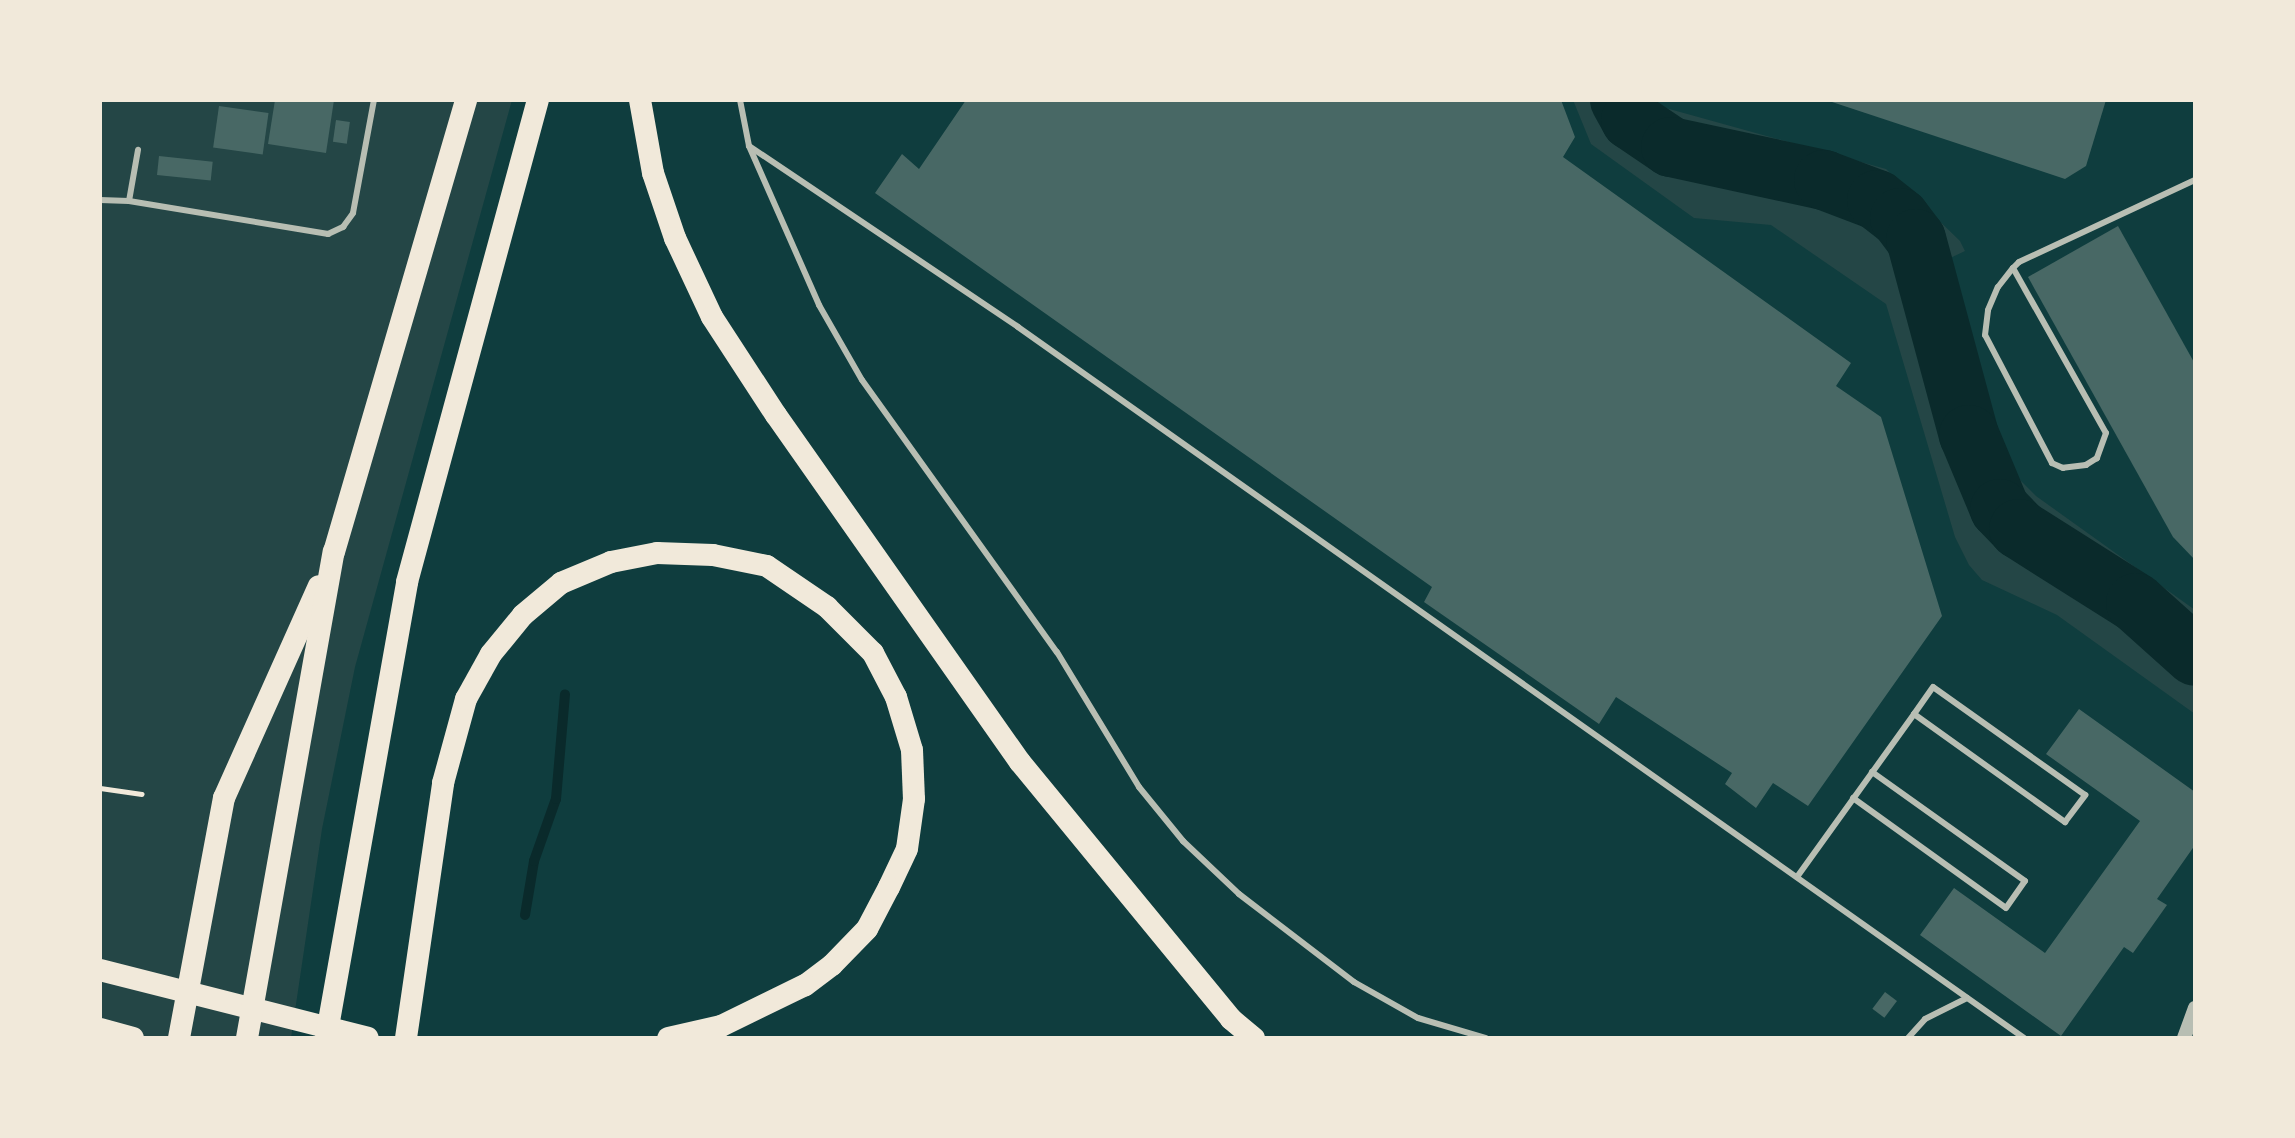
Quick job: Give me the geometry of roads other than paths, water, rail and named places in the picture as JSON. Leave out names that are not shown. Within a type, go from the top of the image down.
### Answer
[{"type":"highway","points":[[247,1038],[334,552],[466,100]]},
{"type":"highway","points":[[326,1038],[407,582],[538,100]]},
{"type":"highway","points":[[640,100],[653,173],[675,238],[712,317],[760,391],[1020,762],[1231,1019],[1254,1038]]},
{"type":"highway","points":[[179,1038],[224,798],[334,552]]},
{"type":"highway","points":[[406,1038],[443,783],[466,699],[491,654],[523,615],[561,583],[611,562],[657,553],[713,555],[767,566],[827,607],[873,653],[896,697],[912,750],[914,799],[907,849],[889,887],[867,929],[832,965],[721,1026],[668,1038]]},
{"type":"highway","points":[[100,970],[368,1038]]},
{"type":"highway","points":[[100,1029],[133,1038]]},
{"type":"street","points":[[2184,1038],[2195,1008]]},
{"type":"lane","points":[[100,200],[129,201],[306,231],[336,230],[353,213],[374,100]]},
{"type":"lane","points":[[740,100],[749,146],[819,305],[862,380],[1057,652],[1139,787],[1183,841],[1239,894],[1354,982],[1418,1018],[1486,1038]]},
{"type":"lane","points":[[749,146],[1018,327],[1196,457],[2024,1038]]},
{"type":"lane","points":[[129,201],[138,150]]},
{"type":"lane","points":[[2013,268],[2106,433],[2097,458],[2086,465],[2063,468],[2052,463],[1985,335],[1988,310],[2013,268],[2069,236],[2195,180]]},
{"type":"lane","points":[[1797,877],[1933,687],[2085,795],[2065,822],[1914,714]]},
{"type":"lane","points":[[1853,798],[2006,908],[2025,881],[1872,772]]},
{"type":"lane","points":[[1908,1038],[1925,1019],[1967,998]]},
{"type":"waterway","points":[[1620,100],[1631,120],[1671,147],[1824,180],[1877,200],[1900,218],[1916,239],[1969,435],[2000,509],[2019,529],[2136,603],[2195,656]]},
{"type":"waterway","points":[[525,915],[534,861],[556,799],[565,694]]}]
